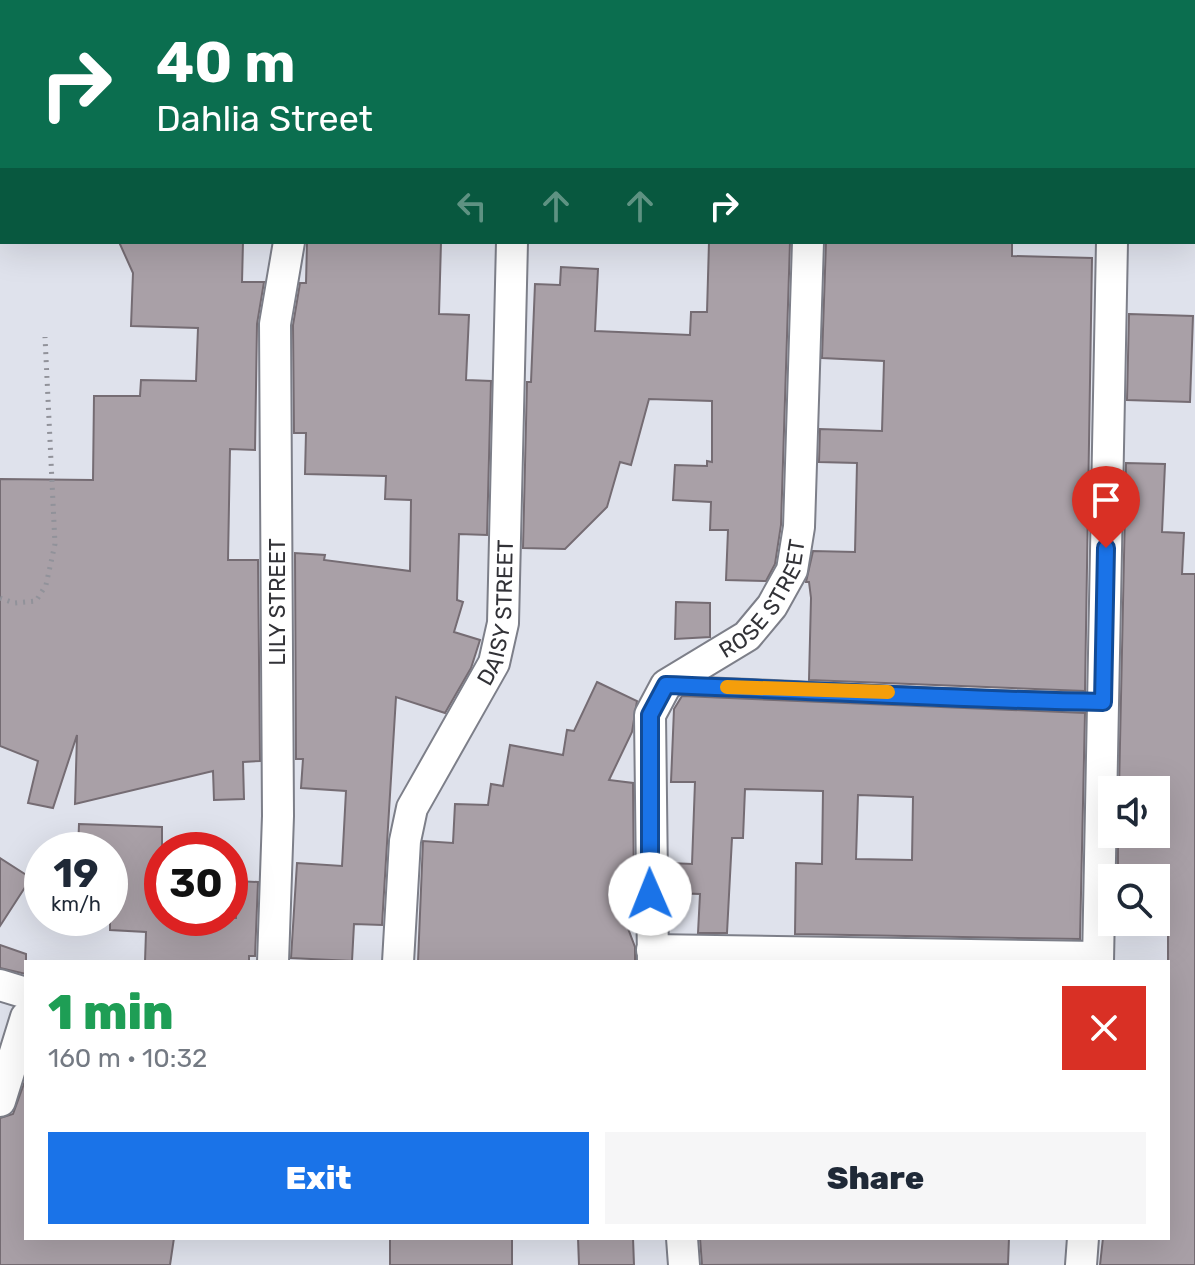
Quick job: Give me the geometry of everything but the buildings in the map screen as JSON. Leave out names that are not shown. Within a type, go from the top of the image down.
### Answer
[{"type":"street","name":"LILY STREET","points":[[273,960],[278,816],[275,324],[289,244]]},
{"type":"street","name":"DAISY STREET","points":[[398,960],[405,841],[412,808],[494,663],[503,623],[512,244]]},
{"type":"street","name":"ROSE STREET","points":[[666,685],[747,636],[772,606],[792,570],[799,527],[808,244]]},
{"type":"street","points":[[666,685],[650,715],[652,956],[1098,960],[1112,244]]},
{"type":"street","points":[[0,985],[24,992]]},
{"type":"street","points":[[0,1101],[24,1023]]},
{"type":"street","points":[[682,1240],[684,1265]]},
{"type":"street","points":[[1081,1265],[1083,1240]]},
{"type":"lane","points":[[666,685],[882,692],[962,700],[1103,702]]},
{"type":"path","points":[[0,598],[14,603],[36,601],[46,585],[55,544],[45,337]]},
{"type":"slow traffic","points":[[727,687],[888,692]]},
{"type":"route","points":[[650,894],[650,715],[666,685],[882,692],[962,700],[1103,702],[1106,548]]}]
